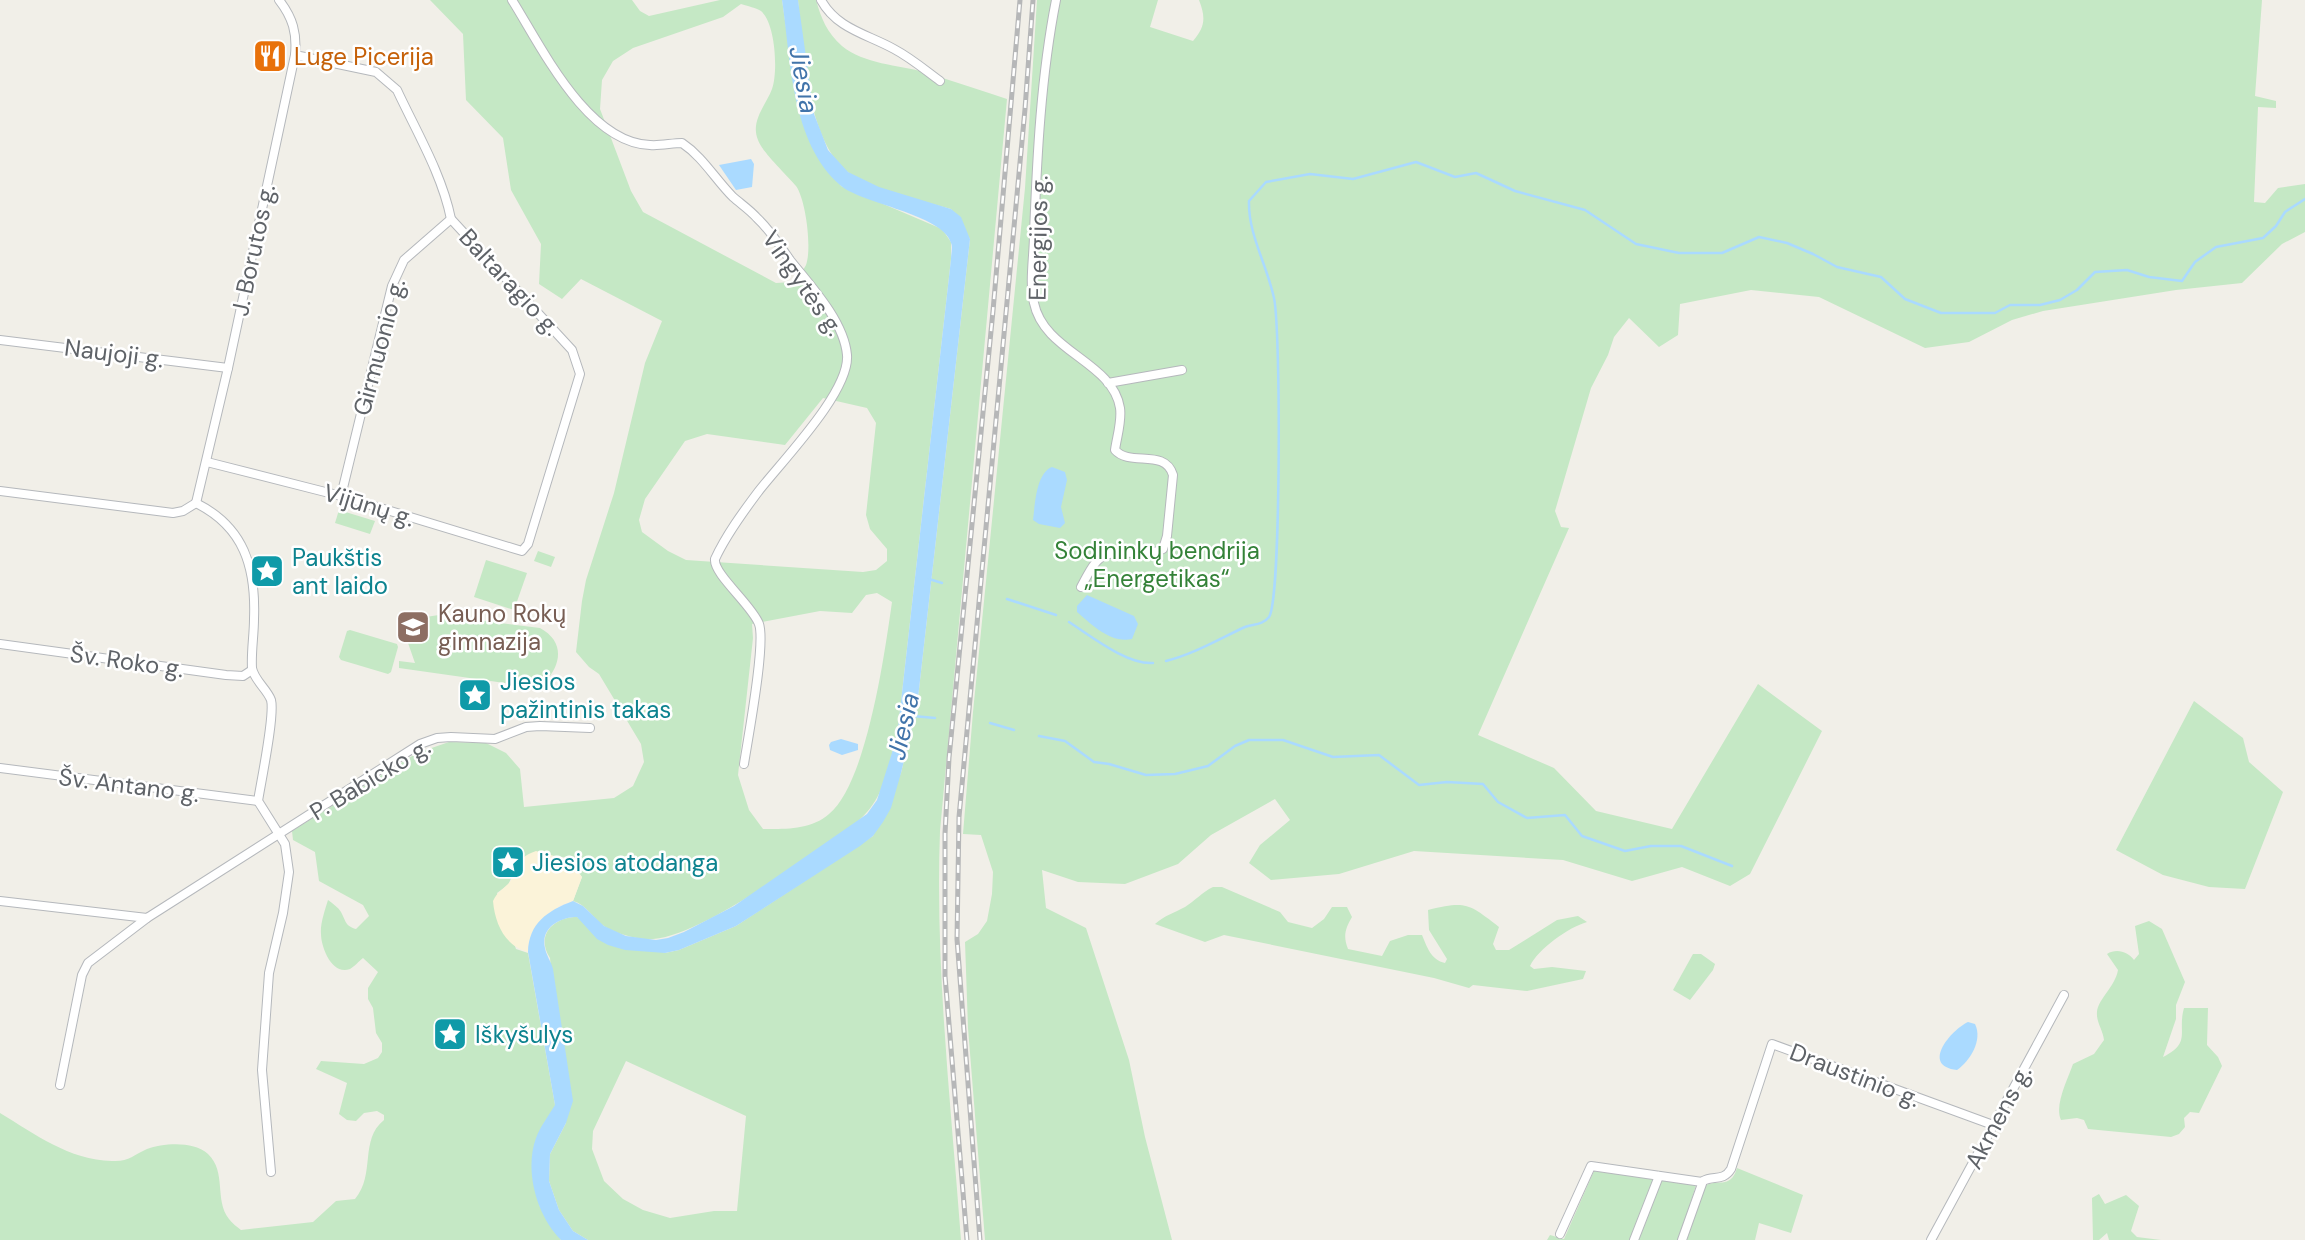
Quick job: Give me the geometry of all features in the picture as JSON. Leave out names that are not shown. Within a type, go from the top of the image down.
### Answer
[{"type":"street","name":"J. Borutos g.","points":[[196,503],[228,368],[295,55],[295,29],[279,0]]},
{"type":"street","name":"Vingytės g.","points":[[512,0],[577,101],[599,123],[628,141],[649,145],[682,143],[694,151],[733,196],[759,219],[831,314],[844,342],[847,357],[835,392],[816,421],[757,493],[715,559],[715,568],[739,594],[760,625],[756,684],[744,764]]},
{"type":"street","points":[[821,0],[834,19],[898,51],[940,81]]},
{"type":"street","name":"Energijos g.","points":[[1056,0],[1048,47],[1042,114],[1035,212],[1034,304],[1046,330],[1114,390],[1121,410],[1115,450],[1125,457],[1164,461],[1173,475],[1167,536],[1163,549],[1116,552],[1101,556],[1081,587]]},
{"type":"street","name":"Baltaragio g.","points":[[295,55],[376,72],[390,82],[397,90],[437,176],[451,219],[572,350],[580,374],[528,544]]},
{"type":"street","name":"Girmuonio g.","points":[[341,496],[391,286],[404,260],[451,219]]},
{"type":"street","name":"Naujoji g.","points":[[0,340],[228,368]]},
{"type":"street","points":[[1108,383],[1182,370]]},
{"type":"street","name":"Vijūnų g.","points":[[206,462],[341,496],[517,551],[522,551],[528,544]]},
{"type":"street","points":[[0,491],[173,513],[183,511],[196,503],[219,516],[230,526],[239,538],[248,560],[255,606],[252,670],[271,700],[271,717],[258,801],[285,844],[289,872],[283,914],[269,973],[262,1070],[271,1172]]},
{"type":"street","name":"Šv. Roko g.","points":[[0,644],[243,676],[252,670]]},
{"type":"street","name":"P. Babicko g.","points":[[60,1084],[82,975],[88,963],[148,918],[420,744],[437,738],[495,739],[526,727],[590,728]]},
{"type":"street","name":"Šv. Antano g.","points":[[0,768],[258,801]]},
{"type":"street","points":[[0,901],[148,918]]},
{"type":"street","name":"Akmens g.","points":[[1931,1240],[2064,995]]},
{"type":"street","name":"Draustinio g.","points":[[1702,1182],[1708,1178],[1727,1175],[1731,1169],[1772,1044],[1993,1125]]},
{"type":"street","points":[[1560,1234],[1591,1166],[1702,1182],[1682,1240]]},
{"type":"street","points":[[1634,1240],[1659,1176]]},
{"type":"green space","points":[[430,0],[632,0],[640,11],[649,16],[720,0],[782,0],[798,110],[841,186],[942,229],[951,242],[897,737],[882,786],[871,807],[862,817],[807,858],[718,915],[663,938],[641,939],[615,932],[601,924],[585,907],[573,901],[582,877],[569,860],[563,857],[514,872],[508,885],[497,893],[516,949],[528,953],[555,1105],[539,1205],[561,1240],[0,1240],[0,1113],[67,1151],[96,1160],[123,1160],[162,1145],[187,1145],[202,1150],[214,1161],[225,1211],[241,1230],[313,1222],[336,1201],[355,1199],[365,1179],[372,1137],[384,1120],[384,1115],[377,1111],[364,1113],[356,1121],[347,1120],[339,1114],[347,1083],[316,1069],[321,1061],[364,1064],[378,1058],[382,1052],[373,1008],[368,999],[368,988],[378,972],[363,958],[350,969],[338,968],[325,953],[321,930],[328,900],[352,928],[356,929],[369,916],[363,905],[319,881],[315,852],[293,840],[292,831],[417,753],[449,742],[486,743],[506,753],[520,769],[524,807],[614,798],[633,786],[644,762],[641,744],[599,674],[576,652],[586,580],[614,493],[645,363],[662,321],[581,279],[562,299],[539,284],[541,244],[511,190],[503,138],[466,100],[463,34]],"holes":[[[741,4],[761,11],[773,37],[774,82],[757,120],[756,133],[760,145],[769,157],[796,186],[805,213],[808,258],[805,267],[792,282],[776,283],[643,212],[631,191],[600,109],[602,80],[613,61],[633,48],[723,17]],[[823,398],[867,408],[876,423],[866,515],[870,529],[887,549],[887,561],[876,570],[863,572],[686,560],[642,532],[639,520],[645,499],[685,441],[707,434],[785,445]],[[877,593],[892,602],[872,715],[854,775],[842,798],[822,819],[798,828],[763,829],[749,810],[738,775],[753,638],[752,624],[820,611],[852,613],[866,595]]]},
{"type":"green space","points":[[798,0],[816,0],[828,30],[842,46],[860,57],[924,72],[1007,99],[940,831],[942,985],[961,1240],[588,1240],[573,1231],[559,1210],[549,1181],[550,1154],[566,1123],[550,958],[545,942],[549,929],[561,920],[577,917],[665,953],[679,950],[736,926],[873,836],[901,773],[917,707],[970,239],[951,209],[872,186],[849,173],[835,159],[824,140],[810,93]],"holes":[[[626,1061],[746,1116],[737,1211],[714,1211],[670,1218],[643,1210],[623,1199],[604,1181],[592,1149],[593,1131]]]},
{"type":"green space","name":"Sodininkų bendrija „Energetikas“","points":[[1037,0],[1158,0],[1150,27],[1193,41],[1203,22],[1199,0],[2262,0],[2255,96],[2276,101],[2276,108],[2258,107],[2254,202],[2265,203],[2278,188],[2305,184],[2305,232],[2282,244],[2242,283],[2176,290],[2043,311],[2012,320],[1969,342],[1925,348],[1819,297],[1751,290],[1680,304],[1678,335],[1659,347],[1629,318],[1614,337],[1591,388],[1555,511],[1561,527],[1569,528],[1478,735],[1554,768],[1596,811],[1672,829],[1758,684],[1822,731],[1750,874],[1730,886],[1682,867],[1632,881],[1563,860],[1414,851],[1339,874],[1271,880],[1249,863],[1260,845],[1290,820],[1275,799],[1211,835],[1178,864],[1125,884],[1078,882],[1042,870],[1046,908],[1086,928],[1129,1060],[1145,1137],[1172,1240],[985,1240],[968,1028],[965,942],[978,934],[987,921],[993,872],[981,835],[963,834],[1025,188]]},
{"type":"green space","points":[[339,510],[375,521],[370,534],[335,523]]},
{"type":"green space","points":[[538,551],[555,557],[551,567],[534,561]]},
{"type":"green space","points":[[486,560],[527,573],[514,610],[474,597]]},
{"type":"green space","points":[[439,615],[540,628],[548,633],[557,646],[558,653],[555,667],[546,681],[554,683],[553,690],[399,668],[399,661],[415,663],[408,643],[414,625],[426,617]]},
{"type":"green space","points":[[347,631],[397,644],[391,672],[388,674],[341,660],[339,657]]},
{"type":"green space","points":[[2194,701],[2243,738],[2249,762],[2283,792],[2245,889],[2209,887],[2163,875],[2116,850]]},
{"type":"green space","points":[[1213,887],[1222,887],[1280,912],[1288,922],[1312,928],[1324,919],[1332,907],[1347,907],[1352,917],[1346,933],[1348,949],[1382,956],[1390,941],[1408,935],[1422,935],[1433,956],[1445,963],[1447,959],[1429,930],[1428,910],[1459,905],[1480,913],[1499,927],[1493,944],[1496,950],[1509,950],[1557,920],[1578,916],[1587,922],[1555,940],[1530,966],[1534,969],[1552,967],[1586,971],[1583,979],[1527,991],[1473,985],[1469,988],[1434,978],[1224,935],[1205,942],[1155,924]]},
{"type":"green space","points":[[2149,921],[2162,929],[2185,982],[2176,1005],[2176,1019],[2163,1057],[2181,1042],[2184,1008],[2208,1008],[2207,1045],[2222,1066],[2199,1113],[2190,1112],[2184,1118],[2185,1127],[2179,1134],[2171,1137],[2088,1129],[2084,1120],[2061,1120],[2060,1100],[2073,1064],[2094,1054],[2104,1040],[2098,1019],[2098,1007],[2114,982],[2118,970],[2107,954],[2122,952],[2134,960],[2139,954],[2135,926]]},
{"type":"green space","points":[[1693,954],[1701,954],[1715,964],[1690,1000],[1673,990]]},
{"type":"green space","points":[[1737,1168],[1803,1195],[1791,1233],[1759,1223],[1755,1240],[1687,1240],[1703,1187],[1731,1179]]},
{"type":"green space","points":[[1594,1171],[1696,1185],[1679,1240],[1547,1240],[1550,1235],[1564,1239]]},
{"type":"green space","points":[[2099,1194],[2105,1204],[2126,1195],[2139,1206],[2131,1231],[2137,1237],[2161,1240],[2109,1240],[2107,1233],[2099,1240],[2093,1240],[2092,1198]]},
{"type":"sand","points":[[536,851],[569,860],[582,877],[573,901],[559,906],[529,941],[528,952],[507,939],[496,918],[493,901],[512,880],[522,858]]},
{"type":"water","name":"Jiesia","points":[[782,0],[798,0],[814,114],[828,150],[848,172],[879,187],[951,209],[961,217],[970,239],[917,707],[891,808],[873,836],[736,926],[679,950],[665,953],[625,950],[608,945],[597,939],[577,917],[559,921],[549,929],[544,941],[553,969],[573,1101],[566,1123],[550,1154],[549,1181],[559,1210],[573,1231],[588,1240],[561,1240],[545,1219],[532,1178],[531,1164],[536,1138],[555,1105],[528,952],[536,926],[555,909],[573,901],[583,906],[604,926],[626,936],[656,940],[684,932],[734,906],[867,814],[877,800],[897,737],[952,245],[945,233],[933,224],[850,192],[824,167],[802,123],[791,74]]},
{"type":"water","points":[[751,159],[754,164],[752,187],[736,190],[719,165]]},
{"type":"water","points":[[1052,467],[1065,472],[1067,480],[1061,507],[1065,523],[1060,528],[1039,524],[1033,520],[1039,482]]},
{"type":"water","points":[[1087,595],[1134,616],[1138,624],[1132,639],[1109,636],[1077,612],[1077,606]]},
{"type":"water","points":[[841,739],[858,744],[858,750],[842,755],[830,750],[831,742]]},
{"type":"water","points":[[1968,1022],[1975,1024],[1977,1030],[1974,1050],[1957,1070],[1946,1067],[1941,1062],[1942,1048],[1954,1032]]},
{"type":"waterway","points":[[1166,661],[1245,627],[1264,622],[1269,617],[1273,600],[1279,463],[1276,320],[1274,298],[1255,237],[1249,201],[1266,182],[1310,174],[1353,179],[1416,162],[1455,177],[1476,173],[1515,191],[1585,210],[1636,244],[1679,253],[1722,253],[1759,237],[1787,243],[1837,267],[1881,277],[1905,299],[1941,313],[1995,313],[2010,305],[2040,305],[2060,300],[2077,290],[2095,272],[2127,270],[2149,277],[2182,281],[2195,262],[2216,247],[2263,238],[2276,226],[2285,212],[2305,199]]},
{"type":"waterway","points":[[929,579],[942,583]]},
{"type":"waterway","points":[[1007,599],[1056,615]]},
{"type":"waterway","points":[[1069,622],[1121,655],[1153,663]]},
{"type":"waterway","name":"Jiesia","points":[[913,716],[935,718]]},
{"type":"waterway","points":[[990,723],[1014,730]]},
{"type":"waterway","points":[[1039,736],[1065,741],[1094,762],[1146,775],[1175,774],[1208,766],[1235,746],[1249,740],[1283,740],[1333,757],[1379,755],[1419,785],[1447,782],[1483,784],[1498,802],[1527,818],[1565,815],[1582,836],[1625,851],[1651,846],[1681,846],[1732,866]]},
{"type":"railway","points":[[967,1240],[945,976],[945,834],[949,758],[993,311],[1020,0]]},
{"type":"railway","points":[[980,1240],[957,939],[959,817],[1033,0]]},
{"type":"place","name":"Luge Picerija","points":[[270,56]]},
{"type":"place","name":"Paukštis ant laido","points":[[267,571]]},
{"type":"place","name":"Kauno Rokų gimnazija","points":[[413,627]]},
{"type":"place","name":"Jiesios pažintinis takas","points":[[475,695]]},
{"type":"place","name":"Jiesios atodanga","points":[[508,862]]},
{"type":"place","name":"Iškyšulys","points":[[450,1034]]}]
